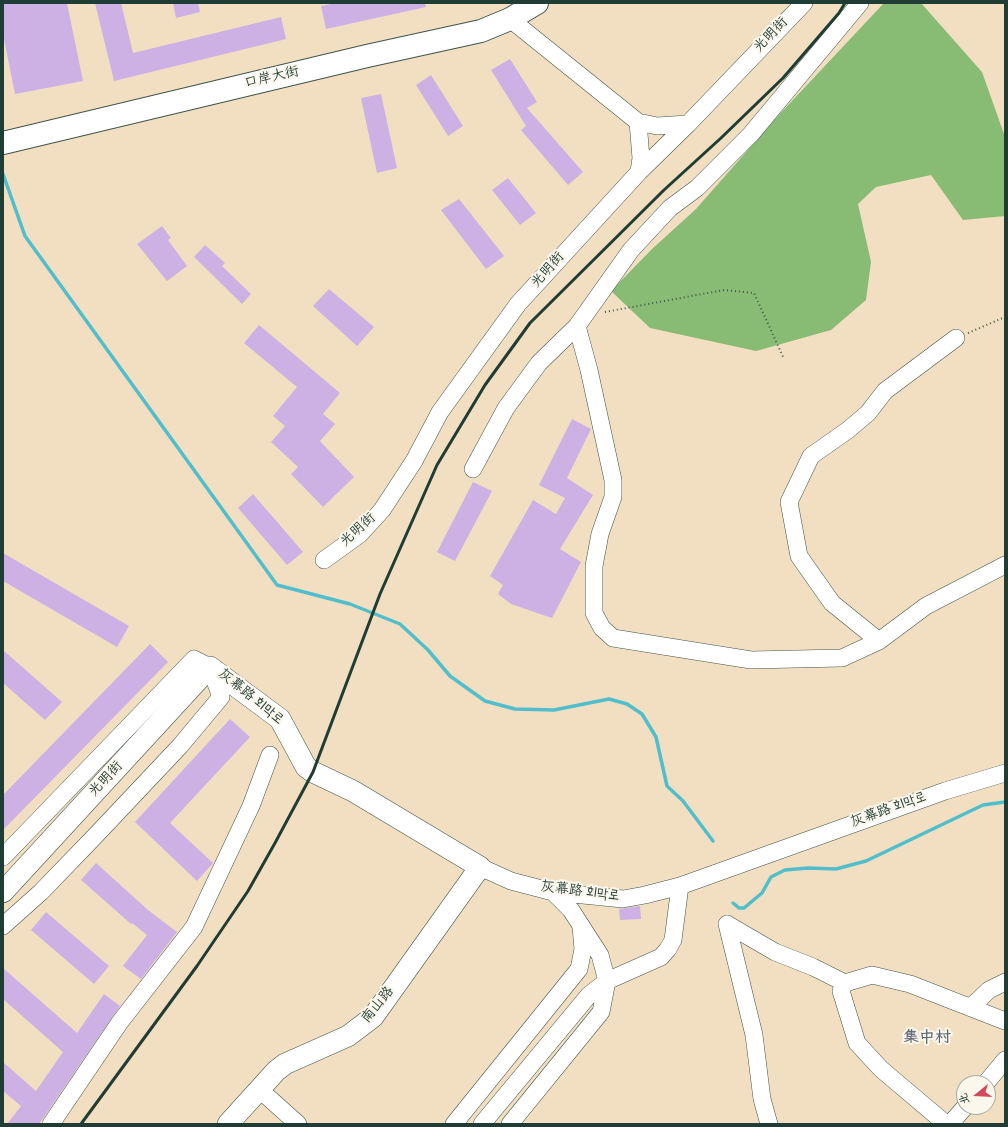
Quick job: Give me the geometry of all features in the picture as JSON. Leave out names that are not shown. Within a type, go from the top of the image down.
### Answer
[{"type":"highway","name":"口岸大街","points":[[3,143],[368,56],[481,31],[510,19],[537,3]]},
{"type":"main road","name":"灰幕路 회막로","points":[[210,667],[280,719],[306,767],[352,791],[480,867]]},
{"type":"main road","name":"光明街","points":[[3,892],[210,667]]},
{"type":"main road","name":"南山路","points":[[228,1124],[276,1071],[296,1058],[348,1036],[373,1017],[480,867]]},
{"type":"street","name":"光明街","points":[[324,560],[360,534],[382,510],[414,461],[440,412],[518,304],[639,172],[688,124],[804,3]]},
{"type":"street","points":[[473,469],[506,408],[515,395],[539,363],[581,321],[631,250],[670,208],[697,188],[751,134],[860,3]]},
{"type":"street","points":[[510,19],[638,122],[657,126],[688,124]]},
{"type":"street","points":[[638,122],[641,158],[639,172]]},
{"type":"street","points":[[581,321],[589,370],[613,480],[613,497],[600,534],[594,566],[594,613],[602,628],[613,638],[751,660],[842,658],[878,641],[926,606],[1005,565]]},
{"type":"street","points":[[878,641],[832,603],[799,556],[789,502],[810,456],[848,430],[868,413],[885,391],[956,338]]},
{"type":"street","points":[[3,857],[194,658],[210,667],[221,697],[180,746],[97,834],[41,892],[3,926]]},
{"type":"street","points":[[51,1124],[120,1022],[194,927],[251,806],[270,755]]},
{"type":"street","name":"灰幕路 회막로","points":[[480,867],[511,881],[553,892],[623,899],[680,886],[945,791],[1005,773]]},
{"type":"street","points":[[482,1124],[590,994],[607,981],[661,957],[668,949],[673,940],[680,886]]},
{"type":"street","points":[[510,1124],[601,1012],[607,981],[600,954],[572,910],[553,892]]},
{"type":"street","points":[[769,1124],[762,1099],[754,1036],[727,924],[775,952],[813,967],[845,983],[872,975],[910,984],[971,1007],[1005,1022]]},
{"type":"street","points":[[454,1124],[579,969],[583,948],[581,925]]},
{"type":"street","points":[[971,1007],[989,990],[1005,982]]},
{"type":"street","points":[[845,983],[841,991],[857,1042],[880,1069],[946,1124]]},
{"type":"street","points":[[993,1075],[1005,1060]]},
{"type":"street","points":[[260,1090],[298,1124]]},
{"type":"street","points":[[950,1124],[958,1115]]},
{"type":"path","points":[[581,321],[724,290],[754,294],[784,359]]},
{"type":"path","points":[[956,338],[1005,317]]},
{"type":"green space","points":[[884,3],[921,3],[982,72],[1004,134],[1005,216],[963,220],[931,175],[876,187],[858,204],[871,262],[866,300],[831,330],[756,351],[650,328],[611,291],[652,249],[696,209],[776,118]]},
{"type":"building","points":[[3,3],[67,3],[83,81],[15,94],[3,34]]},
{"type":"building","points":[[95,3],[121,3],[133,53],[281,17],[286,39],[114,81]]},
{"type":"building","points":[[173,3],[198,3],[200,12],[176,18]]},
{"type":"building","points":[[336,3],[425,3],[426,7],[326,29],[321,6]]},
{"type":"building","points":[[510,59],[537,102],[527,108],[583,172],[568,185],[521,130],[526,126],[491,70]]},
{"type":"building","points":[[431,75],[463,126],[448,136],[416,85]]},
{"type":"building","points":[[381,94],[397,168],[377,173],[361,98]]},
{"type":"building","points":[[508,178],[536,213],[520,225],[492,190]]},
{"type":"building","points":[[459,199],[504,256],[486,269],[441,210]]},
{"type":"building","points":[[162,226],[171,238],[168,240],[187,266],[167,281],[137,244]]},
{"type":"building","points":[[205,245],[225,263],[222,266],[251,294],[242,304],[194,257]]},
{"type":"building","points":[[329,289],[374,327],[357,346],[313,306]]},
{"type":"building","points":[[259,325],[340,393],[323,414],[335,424],[320,441],[354,477],[323,507],[291,474],[298,467],[271,442],[285,426],[273,416],[297,387],[244,343]]},
{"type":"building","points":[[572,419],[591,429],[567,478],[593,495],[560,549],[581,562],[552,618],[511,604],[498,594],[503,585],[490,576],[533,500],[556,514],[565,498],[539,485]]},
{"type":"building","points":[[473,482],[492,491],[455,561],[437,552]]},
{"type":"building","points":[[253,494],[303,552],[287,565],[238,508]]},
{"type":"building","points":[[3,553],[129,626],[117,647],[3,581]]},
{"type":"building","points":[[150,644],[168,662],[3,830],[3,795]]},
{"type":"building","points":[[3,650],[62,702],[45,720],[3,683]]},
{"type":"building","points":[[230,719],[250,737],[170,823],[213,863],[197,881],[135,822]]},
{"type":"building","points":[[96,863],[148,910],[177,932],[141,979],[123,966],[147,935],[132,923],[131,924],[81,880]]},
{"type":"building","points":[[640,906],[641,919],[620,920],[619,909]]},
{"type":"building","points":[[46,912],[109,966],[94,984],[31,930]]},
{"type":"building","points":[[3,968],[77,1033],[104,994],[120,1006],[39,1124],[7,1124],[21,1106],[3,1091],[3,1062],[36,1091],[63,1052],[3,999]]},
{"type":"waterway","points":[[3,174],[25,236],[277,585],[350,604],[400,624],[428,650],[450,676],[485,701],[515,709],[554,710],[609,699],[627,704],[642,714],[656,737],[667,786],[683,801],[713,841]]},
{"type":"waterway","points":[[733,903],[739,908],[744,908],[762,893],[771,877],[785,870],[808,868],[836,869],[866,861],[983,805],[1005,802]]},
{"type":"railway","points":[[81,1124],[197,966],[248,891],[275,843],[313,772],[380,594],[437,465],[485,385],[530,323],[664,190],[783,78],[839,13],[845,3]]},
{"type":"district","name":"集中村","points":[[927,1040]]}]
